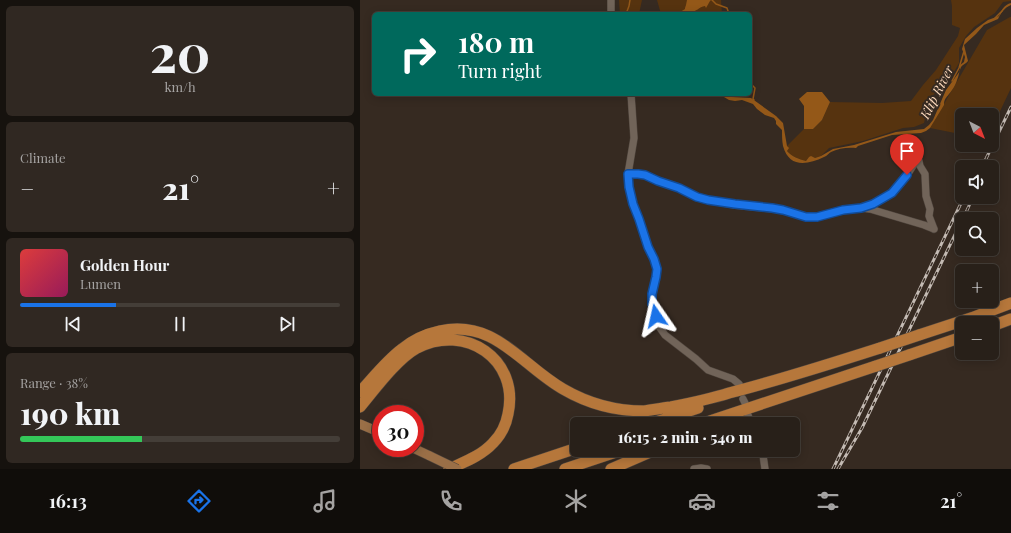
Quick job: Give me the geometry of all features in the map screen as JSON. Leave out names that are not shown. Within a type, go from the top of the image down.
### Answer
[{"type":"highway","points":[[671,417],[974,317],[1011,303]]},
{"type":"highway","points":[[999,323],[1011,319]]},
{"type":"highway","points":[[360,392],[388,361],[408,344],[429,334],[454,329],[467,329],[493,338],[515,352],[563,389],[585,400],[625,410],[644,411],[696,402],[786,378]]},
{"type":"highway","points":[[721,417],[955,339]]},
{"type":"highway","points":[[360,407],[400,362],[414,350],[427,344],[439,340],[461,340],[471,343],[485,351],[494,358],[500,367],[509,387],[510,406],[506,424],[498,438],[486,450],[449,469]]},
{"type":"highway","points":[[734,417],[785,396]]},
{"type":"highway","points":[[514,469],[570,450]]},
{"type":"highway","points":[[565,469],[601,457]]},
{"type":"highway","points":[[611,469],[639,457]]},
{"type":"main road","points":[[360,424],[372,429]]},
{"type":"main road","points":[[424,453],[457,469]]},
{"type":"street","points":[[611,0],[611,12]]},
{"type":"street","points":[[631,96],[634,138],[628,174],[629,187],[633,204],[657,269],[652,294],[652,304],[660,328],[665,335],[708,370],[733,378],[739,384]]},
{"type":"street","points":[[628,174],[645,175],[679,188],[697,197],[708,200],[772,208],[806,217],[817,217],[843,210],[861,208],[873,204],[892,193],[915,164],[918,157],[920,166],[925,174],[926,196],[934,229],[882,212],[861,208]]},
{"type":"street","points":[[763,457],[765,469]]},
{"type":"street","points":[[694,469],[708,469]]},
{"type":"shaded area","points":[[619,0],[642,0],[639,12],[620,12]]},
{"type":"shaded area","points":[[657,0],[721,0],[722,12],[660,12]]},
{"type":"shaded area","points":[[687,0],[711,0],[706,8],[705,6],[691,12],[680,12],[685,9]]},
{"type":"shaded area","points":[[951,0],[1011,1],[1003,2],[995,13],[974,27],[966,36],[959,48],[959,63],[950,79],[929,99],[924,123],[863,141],[829,148],[821,156],[815,158],[809,157],[806,161],[798,159],[787,151],[787,146],[804,129],[813,129],[822,120],[830,102],[882,103],[911,101],[936,70],[958,36],[960,28],[952,25]]},
{"type":"shaded area","points":[[1011,3],[1011,5],[1003,11],[998,19],[984,25],[964,45],[968,61],[960,70],[960,65],[964,62],[965,57],[962,49],[965,39],[988,20],[999,16],[1001,11]]},
{"type":"shaded area","points":[[1011,17],[1011,88],[999,113],[999,108],[955,108],[955,133],[930,128],[987,30]]},
{"type":"shaded area","points":[[959,72],[956,83],[945,99],[944,105],[930,128],[926,131],[921,133],[892,135],[858,146],[856,148],[837,150],[818,160],[805,163],[794,161],[786,153],[783,146],[782,130],[776,124],[774,118],[765,115],[753,104],[742,100],[729,100],[722,96],[751,98],[776,116],[783,123],[787,146],[789,148],[787,151],[798,159],[806,161],[811,156],[815,158],[833,149],[854,145],[896,132],[924,129],[933,120],[946,90]]},
{"type":"shaded area","points":[[807,92],[822,92],[830,102],[822,120],[813,129],[804,129],[804,106],[799,99]]},
{"type":"waterway","name":"Klip River","points":[[627,12],[630,0]]},
{"type":"waterway","points":[[712,0],[716,4],[727,8],[728,12]]},
{"type":"waterway","name":"Klip River","points":[[995,18],[1002,11]]},
{"type":"waterway","name":"Klip River","points":[[952,81],[959,68],[964,51]]},
{"type":"waterway","points":[[752,85],[755,88],[754,100]]},
{"type":"railway","points":[[985,160],[1011,107]]},
{"type":"railway","points":[[833,469],[961,204]]},
{"type":"railway","points":[[966,212],[970,204]]},
{"type":"railway","points":[[838,469],[862,428],[955,235]]},
{"type":"route","points":[[656,316],[652,304],[652,294],[657,269],[633,204],[628,174],[645,175],[679,188],[697,197],[708,200],[759,208],[772,208],[806,217],[817,217],[873,204],[892,193],[907,175]]}]
